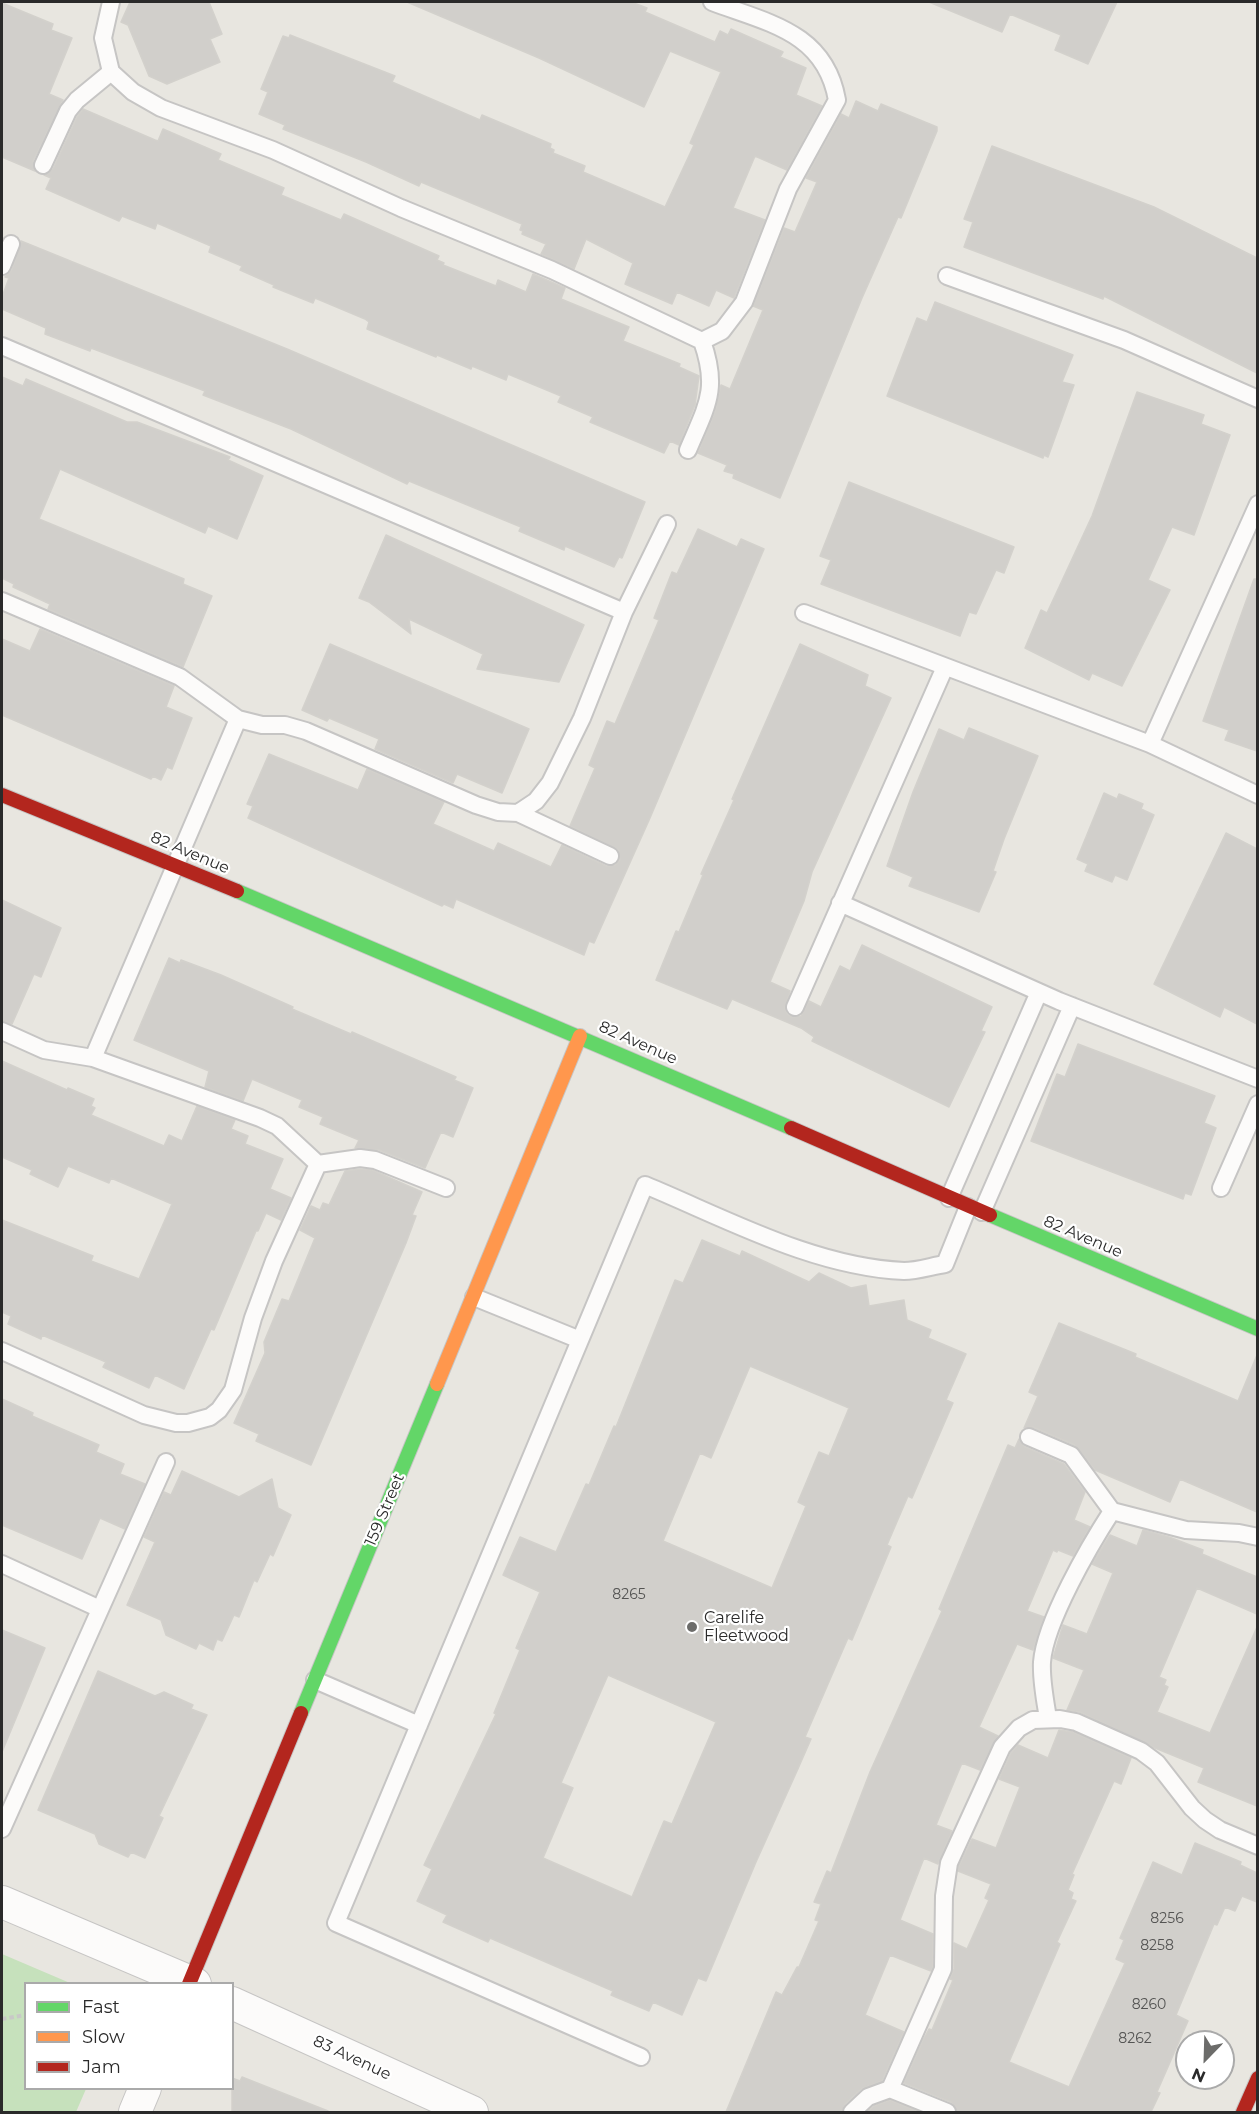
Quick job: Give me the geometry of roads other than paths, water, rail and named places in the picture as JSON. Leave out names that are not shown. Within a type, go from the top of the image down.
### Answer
[{"type":"street","name":"82 Avenue","points":[[2,795],[580,1036],[975,1210],[1257,1329]]},
{"type":"street","name":"159 Street","points":[[191,1982],[580,1036]]},
{"type":"street","points":[[2,1902],[189,1982]]},
{"type":"street","name":"83 Avenue","points":[[234,2004],[472,2112]]},
{"type":"street","points":[[1243,2112],[1257,2078]]},
{"type":"street","points":[[135,2112],[144,2090]]},
{"type":"lane","points":[[702,340],[722,331],[744,302],[788,189],[837,100],[831,73],[820,56],[804,40],[783,29],[712,2]]},
{"type":"lane","points":[[106,3],[103,38],[111,72],[133,92],[161,108],[273,150],[401,208],[552,270],[702,340],[708,356],[712,387],[688,450]]},
{"type":"lane","points":[[43,165],[68,111],[77,100],[111,72]]},
{"type":"lane","points":[[2,266],[11,244]]},
{"type":"lane","points":[[947,276],[1124,340],[1257,399]]},
{"type":"lane","points":[[2,346],[624,612]]},
{"type":"lane","points":[[1150,744],[1257,504]]},
{"type":"lane","points":[[518,813],[536,801],[550,783],[582,717],[624,612],[667,524]]},
{"type":"lane","points":[[2,601],[180,677],[238,719],[262,725],[285,725],[306,731],[476,805],[498,812],[518,813],[610,856]]},
{"type":"lane","points":[[804,613],[1150,744],[1257,795]]},
{"type":"lane","points":[[795,1007],[945,667]]},
{"type":"lane","points":[[93,1058],[238,719]]},
{"type":"lane","points":[[840,903],[1072,1006],[1257,1079]]},
{"type":"lane","points":[[949,1198],[1039,992]]},
{"type":"lane","points":[[641,2057],[336,1923],[645,1185],[799,1249],[844,1262],[906,1271],[945,1264],[975,1210],[1072,1006]]},
{"type":"lane","points":[[2,1031],[44,1050],[93,1058],[268,1122],[291,1138],[318,1164]]},
{"type":"lane","points":[[1221,1188],[1257,1104]]},
{"type":"lane","points":[[318,1164],[360,1158],[375,1160],[446,1188]]},
{"type":"lane","points":[[2,1351],[144,1415],[176,1424],[210,1417],[219,1410],[233,1390],[264,1289],[318,1164]]},
{"type":"lane","points":[[474,1297],[580,1340]]},
{"type":"lane","points":[[1029,1437],[1071,1455],[1112,1511],[1186,1530],[1239,1533],[1257,1537]]},
{"type":"lane","points":[[2,1828],[166,1462]]},
{"type":"lane","points":[[1048,1718],[1042,1662],[1046,1641],[1086,1550],[1112,1511]]},
{"type":"lane","points":[[2,1564],[100,1609]]},
{"type":"lane","points":[[315,1680],[419,1725]]},
{"type":"lane","points":[[890,2089],[944,1969],[945,1879],[949,1863],[1002,1747],[1019,1728],[1033,1720],[1048,1718],[1076,1722],[1150,1756],[1192,1808],[1205,1820],[1220,1830],[1257,1846]]},
{"type":"lane","points":[[852,2112],[868,2097],[890,2089],[947,2112]]},
{"type":"place","name":"Carelife Fleetwood","points":[[692,1627]]}]
